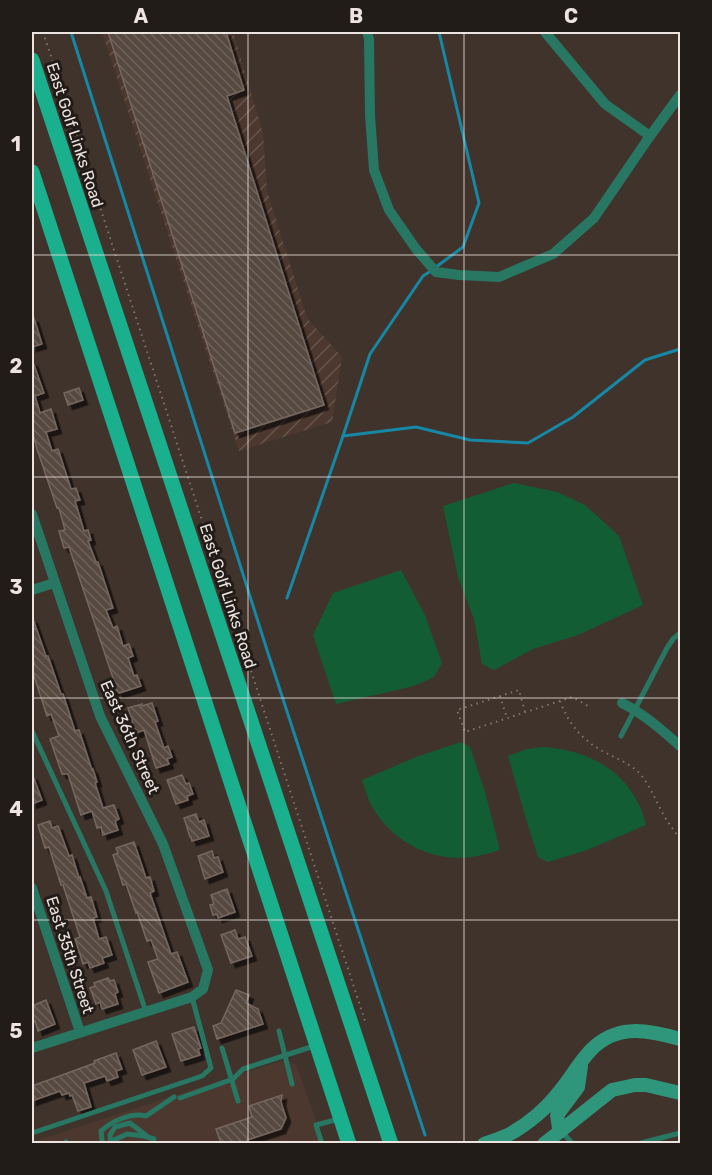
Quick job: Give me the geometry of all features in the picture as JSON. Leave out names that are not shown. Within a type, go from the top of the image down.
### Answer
[{"type":"main road","name":"East Golf Links Road","points":[[32,60],[391,1143]]},
{"type":"main road","points":[[32,172],[349,1143]]},
{"type":"main road","points":[[484,1143],[508,1135],[534,1118],[558,1094],[592,1049],[608,1038],[632,1030],[653,1032],[681,1039]]},
{"type":"main road","points":[[561,1131],[557,1115],[578,1087],[581,1061]]},
{"type":"main road","points":[[544,1143],[612,1090],[645,1085],[681,1093]]},
{"type":"street","points":[[367,32],[374,170],[389,210],[436,272],[499,277],[553,254],[594,218],[681,95]]},
{"type":"street","points":[[545,32],[605,104],[650,136]]},
{"type":"street","name":"East 36th Street","points":[[32,514],[100,716],[163,844],[208,970],[203,989],[192,997]]},
{"type":"street","points":[[32,590],[54,583]]},
{"type":"street","points":[[622,703],[635,709],[681,747]]},
{"type":"street","name":"East 35th Street","points":[[32,888],[80,1032]]},
{"type":"street","points":[[32,1048],[192,997]]},
{"type":"lane","points":[[621,735],[667,648],[681,633]]},
{"type":"lane","points":[[32,731],[106,891],[146,1012]]},
{"type":"lane","points":[[32,1132],[202,1076],[211,1068],[192,997]]},
{"type":"lane","points":[[279,1031],[292,1084]]},
{"type":"lane","points":[[102,1141],[101,1131],[108,1125],[138,1114],[146,1116],[177,1098],[231,1079],[243,1069],[316,1045]]},
{"type":"lane","points":[[222,1048],[238,1101]]},
{"type":"lane","points":[[322,1143],[316,1125],[340,1119]]},
{"type":"lane","points":[[130,1124],[151,1138],[128,1134],[111,1143],[110,1135],[115,1128],[130,1124]]},
{"type":"lane","points":[[561,1131],[573,1143]]},
{"type":"lane","points":[[640,1143],[681,1133]]},
{"type":"path","points":[[43,32],[369,1032]]},
{"type":"path","points":[[525,712],[519,690],[458,710],[465,732],[572,697],[590,707]]},
{"type":"path","points":[[500,696],[507,718]]},
{"type":"path","points":[[560,701],[566,716],[580,735],[639,773],[649,785],[671,827],[681,839]]},
{"type":"shaded area","points":[[102,32],[233,32],[263,133],[267,191],[307,318],[342,357],[332,422],[239,451]]},
{"type":"shaded area","points":[[284,1060],[296,1064],[324,1143],[32,1144],[32,1142]]},
{"type":"green space","points":[[514,483],[557,492],[585,505],[619,536],[643,605],[578,635],[533,649],[494,670],[482,664],[474,619],[458,577],[443,506]]},
{"type":"green space","points":[[401,570],[425,615],[442,663],[434,677],[414,686],[336,704],[313,635],[333,593]]},
{"type":"green space","points":[[461,742],[470,747],[485,792],[500,850],[459,858],[425,852],[395,834],[373,808],[362,780],[416,757]]},
{"type":"green space","points":[[544,747],[586,756],[611,770],[630,790],[641,808],[646,825],[587,850],[548,862],[538,857],[508,756],[527,749]]},
{"type":"building","points":[[108,32],[226,32],[244,90],[227,96],[324,405],[235,433]]},
{"type":"building","points":[[32,318],[34,318],[42,344],[32,347]]},
{"type":"building","points":[[32,362],[44,393],[35,396],[40,413],[51,409],[57,429],[46,432],[52,451],[58,449],[71,489],[76,488],[80,500],[75,501],[84,531],[88,530],[91,540],[88,541],[96,562],[98,562],[113,608],[106,610],[113,628],[117,626],[123,646],[129,644],[133,656],[128,658],[134,676],[137,675],[141,686],[119,693],[117,690],[113,691],[110,682],[114,681],[69,547],[64,548],[59,531],[65,530],[32,430]]},
{"type":"building","points":[[79,388],[83,400],[68,405],[64,393]]},
{"type":"building","points":[[32,619],[61,694],[63,694],[75,731],[79,730],[97,782],[95,783],[103,808],[114,805],[119,819],[115,821],[118,830],[103,835],[101,827],[97,828],[92,811],[81,815],[68,774],[62,774],[50,739],[59,736],[51,714],[47,716],[32,670],[32,666],[35,665],[32,656]]},
{"type":"building","points":[[152,703],[158,721],[155,722],[164,748],[168,746],[172,757],[167,759],[169,764],[156,768],[144,730],[136,733],[128,708]]},
{"type":"building","points":[[182,775],[186,784],[189,783],[193,794],[187,796],[188,800],[176,804],[167,780]]},
{"type":"building","points":[[32,776],[42,800],[32,804]]},
{"type":"building","points":[[196,814],[199,822],[204,820],[209,836],[192,841],[184,818]]},
{"type":"building","points":[[50,821],[52,828],[58,826],[69,856],[72,855],[87,898],[91,897],[97,917],[93,918],[99,939],[106,937],[112,955],[102,958],[104,963],[90,968],[88,962],[83,964],[75,939],[80,937],[49,847],[45,848],[38,825]]},
{"type":"building","points":[[134,842],[146,878],[150,877],[154,891],[150,893],[171,954],[177,952],[188,982],[159,993],[148,962],[158,959],[151,940],[147,941],[113,855],[118,853],[116,848]]},
{"type":"building","points":[[212,851],[214,858],[218,857],[223,872],[205,879],[198,856]]},
{"type":"building","points":[[227,889],[235,912],[218,918],[217,914],[213,915],[210,905],[214,904],[211,895]]},
{"type":"building","points":[[235,930],[238,939],[245,937],[252,956],[231,963],[221,935]]},
{"type":"building","points":[[108,978],[110,981],[114,980],[118,992],[115,994],[118,1004],[102,1009],[100,1002],[96,1004],[90,988],[95,986],[94,983]]},
{"type":"building","points":[[236,990],[249,995],[246,1003],[258,1009],[263,1024],[217,1039],[213,1026],[221,1023]]},
{"type":"building","points":[[46,1000],[55,1024],[38,1031],[35,1021],[32,1022],[32,1006]]},
{"type":"building","points":[[194,1027],[201,1048],[198,1049],[200,1055],[181,1061],[172,1034]]},
{"type":"building","points":[[156,1041],[166,1067],[142,1075],[133,1050]]},
{"type":"building","points":[[116,1053],[122,1069],[116,1071],[118,1077],[107,1081],[105,1076],[84,1083],[91,1107],[78,1111],[72,1095],[70,1096],[69,1093],[62,1095],[60,1091],[32,1101],[32,1086]]},
{"type":"building","points":[[282,1095],[281,1102],[286,1118],[281,1129],[247,1140],[248,1143],[221,1143],[216,1129],[252,1117],[249,1106]]},
{"type":"waterway","points":[[71,32],[267,650],[425,1135]]},
{"type":"waterway","points":[[436,267],[463,247],[479,203],[439,32]]},
{"type":"waterway","points":[[343,436],[370,354],[423,276],[431,271]]},
{"type":"waterway","points":[[287,598],[343,436],[416,427],[470,440],[528,443],[573,417],[645,360],[680,349]]}]
